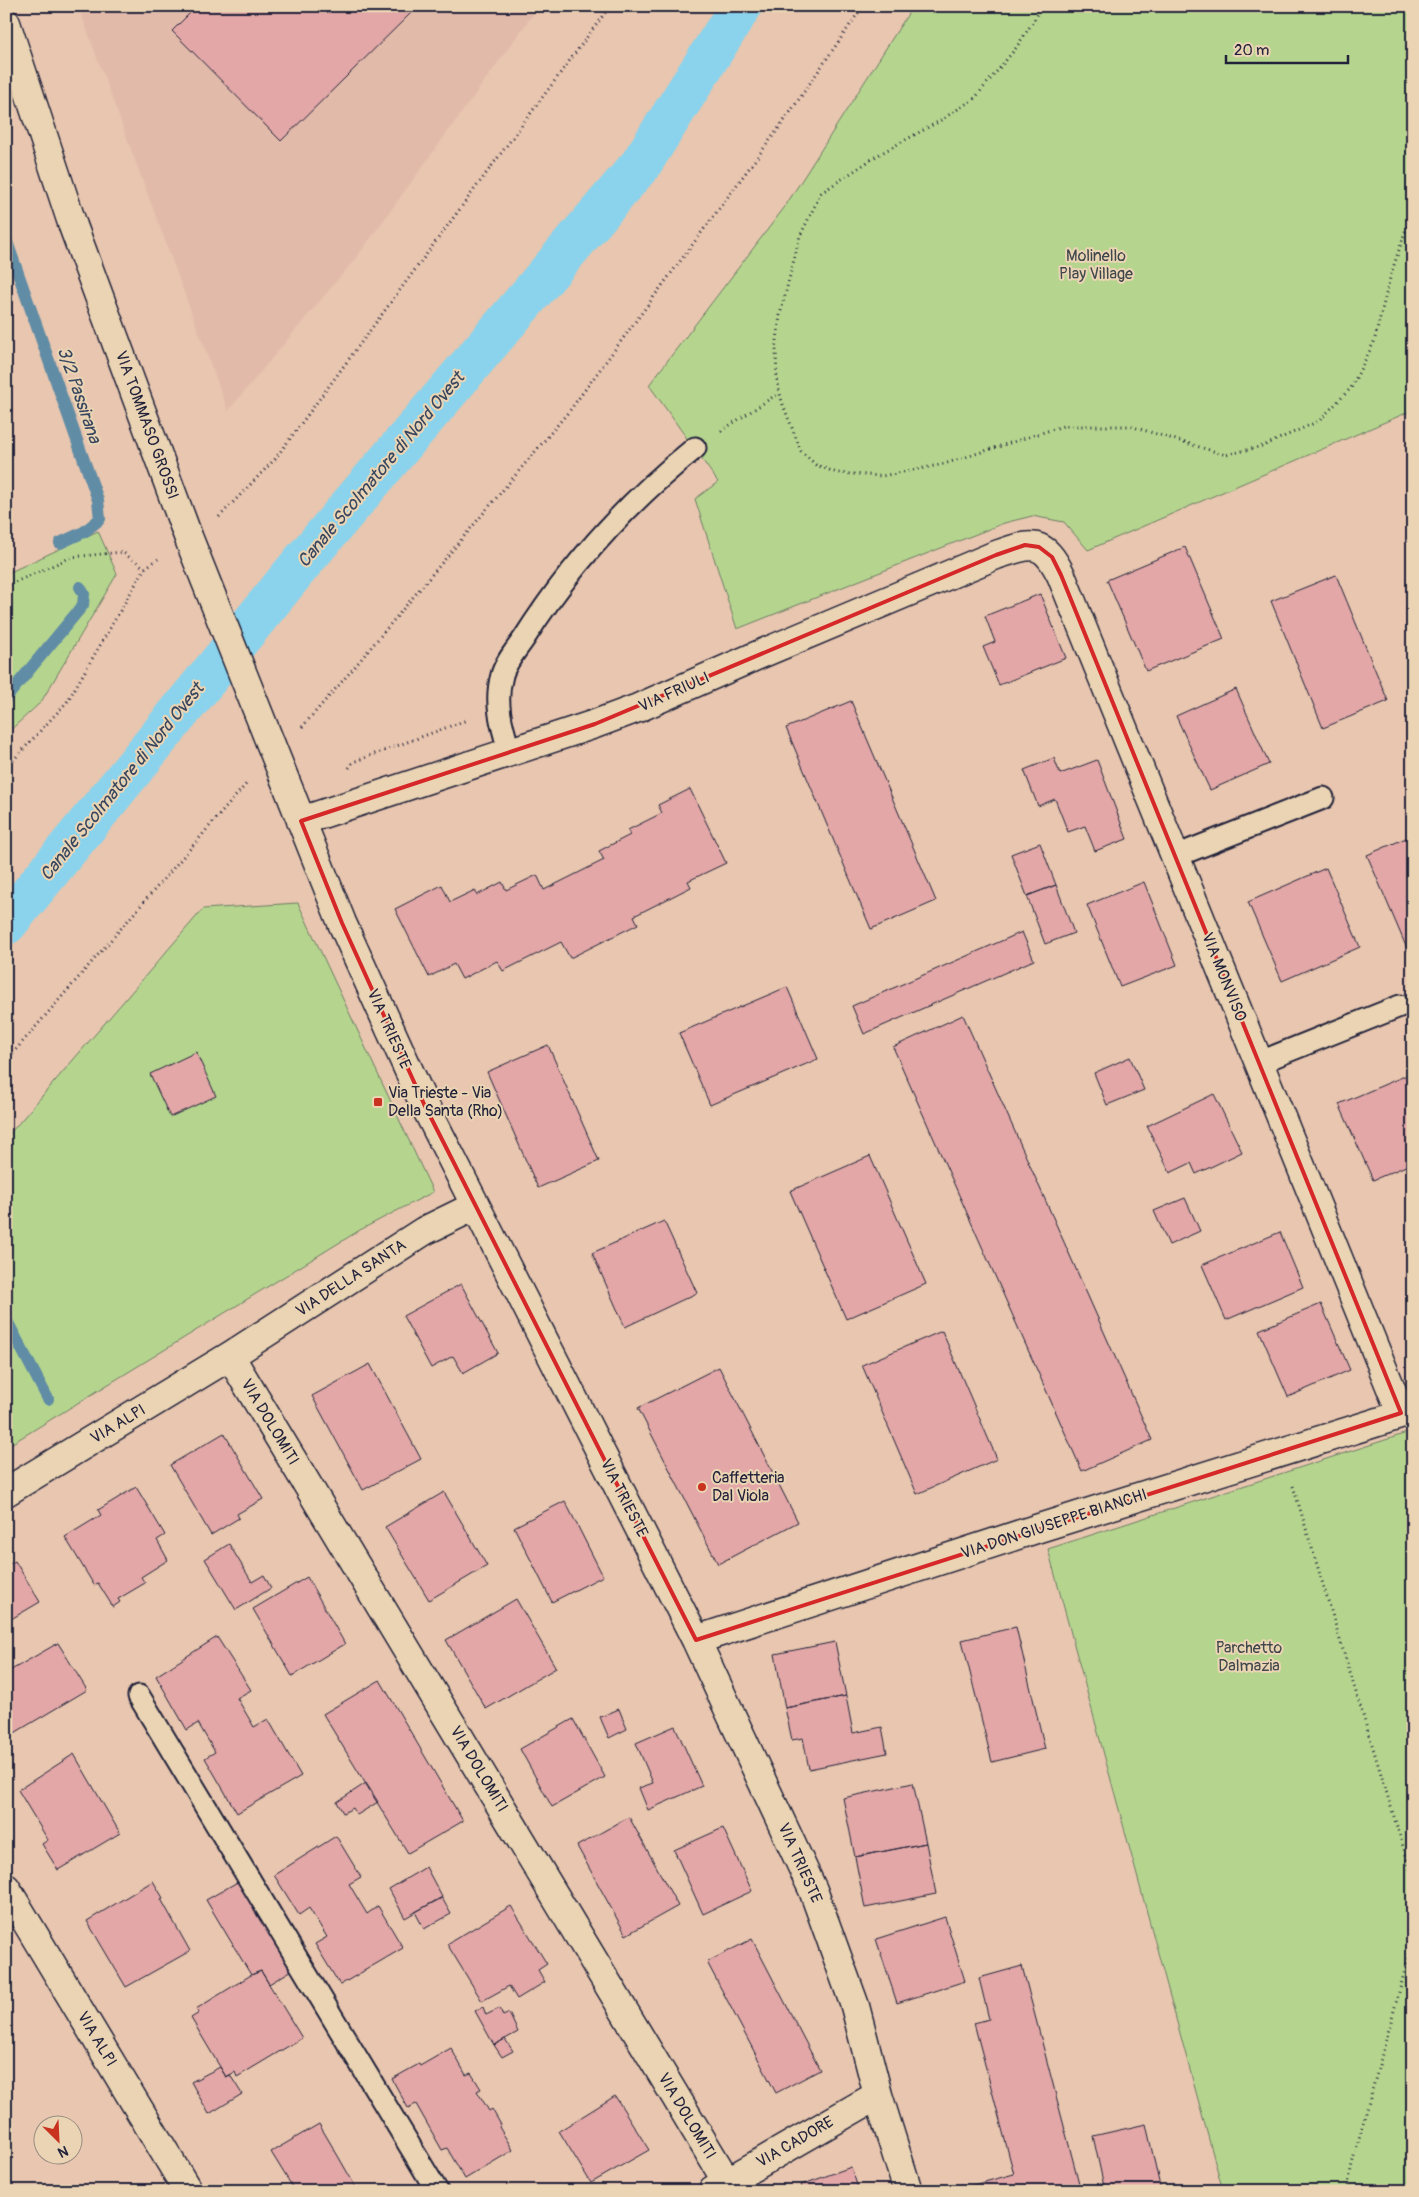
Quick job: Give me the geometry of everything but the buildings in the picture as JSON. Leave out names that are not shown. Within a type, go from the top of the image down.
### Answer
[{"type":"street","name":"VIA TOMMASO GROSSI","points":[[6,23],[73,226],[189,539],[301,821]]},
{"type":"street","name":"VIA FRIULI","points":[[301,821],[510,753],[638,708],[996,555],[1025,545],[1039,547]]},
{"type":"street","name":"VIA MONVISO","points":[[1039,547],[1052,557],[1061,575],[1258,1063],[1407,1412]]},
{"type":"street","name":"VIA TRIESTE","points":[[301,821],[342,923],[385,1020],[474,1206],[696,1640],[813,1890],[854,2006],[878,2095],[908,2191]]},
{"type":"street","name":"VIA DELLA SANTA","points":[[230,1356],[424,1231],[474,1206]]},
{"type":"street","name":"VIA ALPI","points":[[6,1492],[230,1356]]},
{"type":"street","name":"VIA DOLOMITI","points":[[230,1356],[720,2186]]},
{"type":"street","name":"VIA DON GIUSEPPE BIANCHI","points":[[696,1640],[1407,1412]]},
{"type":"street","name":"VIA ALPI","points":[[6,1888],[188,2191]]},
{"type":"street","name":"VIA CADORE","points":[[720,2186],[878,2095]]},
{"type":"lane","points":[[510,753],[500,720],[498,697],[502,673],[548,600],[634,502],[659,477],[695,448]]},
{"type":"lane","points":[[1176,856],[1323,798]]},
{"type":"lane","points":[[1258,1063],[1400,1006]]},
{"type":"lane","points":[[139,1696],[437,2191]]},
{"type":"path","points":[[6,768],[67,702],[145,568],[222,515],[275,459],[610,6]]},
{"type":"path","points":[[6,1061],[242,789],[270,746],[352,670],[570,410],[784,121],[863,6]]},
{"type":"path","points":[[1043,6],[1016,48],[975,98],[938,122],[878,155],[821,193],[800,236],[780,315],[776,349],[779,392],[801,451],[816,465],[837,473],[882,476],[944,464],[1063,426],[1130,426],[1226,455],[1263,446],[1319,421],[1351,388],[1374,342],[1391,274],[1413,208]]},
{"type":"path","points":[[695,448],[779,392]]},
{"type":"path","points":[[6,586],[72,557],[122,552],[145,568]]},
{"type":"path","points":[[1283,1452],[1413,1878]]},
{"type":"path","points":[[1347,2191],[1352,2164],[1413,1941]]},
{"type":"highlighted area","points":[[1025,545],[1039,547],[1052,557],[1061,575],[1401,1413],[696,1640],[424,1104],[342,923],[301,821],[595,724],[996,555]]},
{"type":"shaded area","points":[[78,6],[539,6],[359,254],[228,411]]},
{"type":"green space","name":"Molinello Play Village","points":[[913,6],[1413,6],[1413,410],[1088,550],[1064,522],[1032,516],[1004,523],[737,629],[695,499],[718,482],[649,385],[784,208]]},
{"type":"green space","points":[[98,531],[117,574],[41,702],[6,734],[6,574]]},
{"type":"green space","points":[[298,903],[433,1192],[360,1230],[6,1447],[6,1138],[203,909]]},
{"type":"green space","name":"Parchetto Dalmazia","points":[[1413,1431],[1413,2184],[1392,2191],[1223,2191],[1048,1549]]},
{"type":"waterway","name":"Canale Scolmatore di Nord Ovest","points":[[6,924],[304,560],[641,164],[741,6]]},
{"type":"waterway","name":"3/2 Passirana","points":[[6,239],[98,500],[100,519],[84,532],[60,543]]},
{"type":"waterway","name":"3/2 Passirana","points":[[6,698],[83,605],[84,594],[80,587]]},
{"type":"waterway","name":"3/2 Passirana","points":[[6,1319],[48,1399]]},
{"type":"place","name":"Via Trieste - Via Della Santa (Rho)","points":[[378,1102]]},
{"type":"place","name":"Caffetteria Dal Viola","points":[[702,1487]]}]
